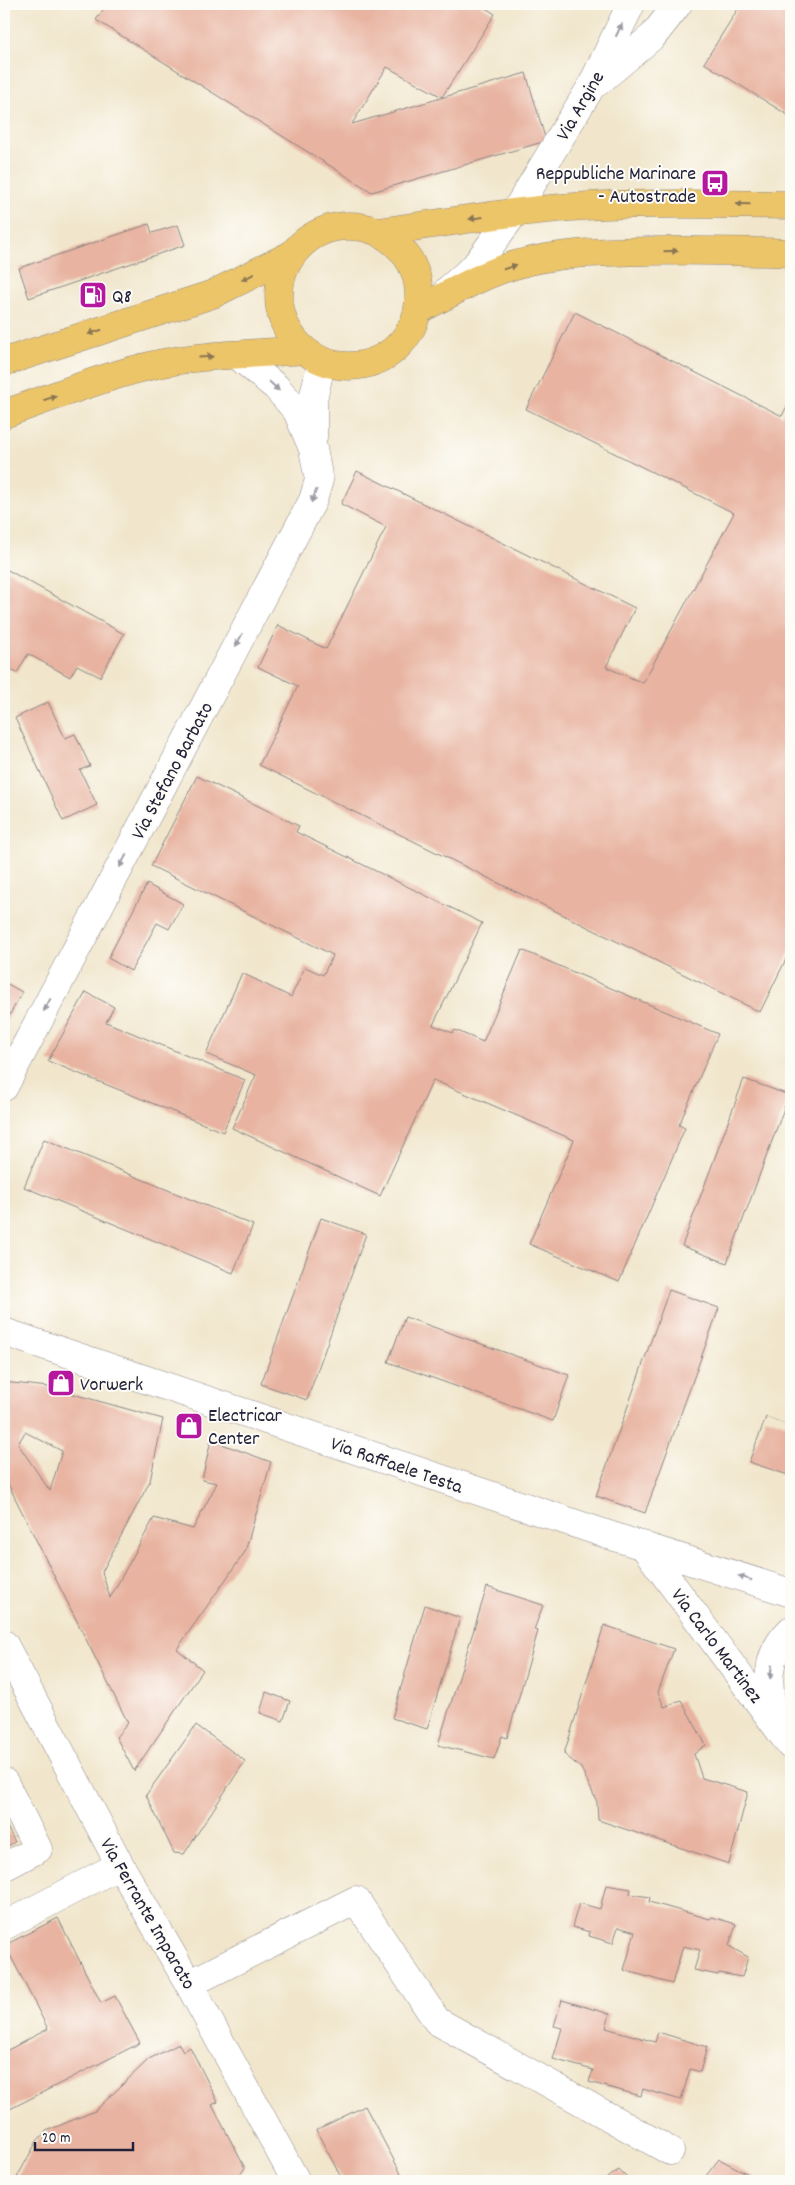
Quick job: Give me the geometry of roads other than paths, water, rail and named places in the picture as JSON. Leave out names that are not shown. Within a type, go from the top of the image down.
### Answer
[{"type":"main road","points":[[380,232],[515,212],[605,205],[706,203],[791,205]]},
{"type":"main road","points":[[4,362],[213,294],[291,255],[309,237],[332,227],[356,225],[380,232],[399,245],[413,264],[420,287],[418,310],[407,336],[399,346],[382,358],[362,365],[349,366],[313,355],[198,357],[136,370],[4,414]]},
{"type":"main road","points":[[418,310],[477,280],[514,266],[558,255],[729,250],[791,252]]},
{"type":"main road","points":[[291,255],[282,274],[278,294],[281,315],[290,334],[313,355]]},
{"type":"street","name":"Via Argine","points":[[418,310],[462,279],[475,266],[515,212],[591,87],[631,4]]},
{"type":"street","points":[[591,87],[653,36],[678,4]]},
{"type":"street","name":"Via Stefano Barbato","points":[[237,355],[276,387],[297,411],[313,449]]},
{"type":"street","name":"Via Stefano Barbato","points":[[4,1087],[313,500],[319,480],[313,449],[313,355]]},
{"type":"street","name":"Via Raffaele Testa","points":[[4,1332],[791,1593]]},
{"type":"street","name":"Via Carlo Martinez","points":[[643,1545],[791,1746]]},
{"type":"street","points":[[776,1724],[768,1691],[772,1662],[781,1640],[791,1630]]},
{"type":"street","name":"Via Ferrante Imparato","points":[[4,1644],[120,1865],[189,1984],[296,2181]]},
{"type":"street","points":[[4,1782],[38,1849],[4,1867]]},
{"type":"street","points":[[4,1926],[120,1865]]},
{"type":"street","points":[[189,1984],[356,1900],[437,2021],[670,2151]]},
{"type":"place","name":"Reppubliche Marinare - Autostrade","points":[[715,183]]},
{"type":"place","name":"Q8","points":[[93,295]]},
{"type":"place","name":"Vorwerk","points":[[61,1383]]},
{"type":"place","name":"Electricar Center","points":[[189,1426]]}]
